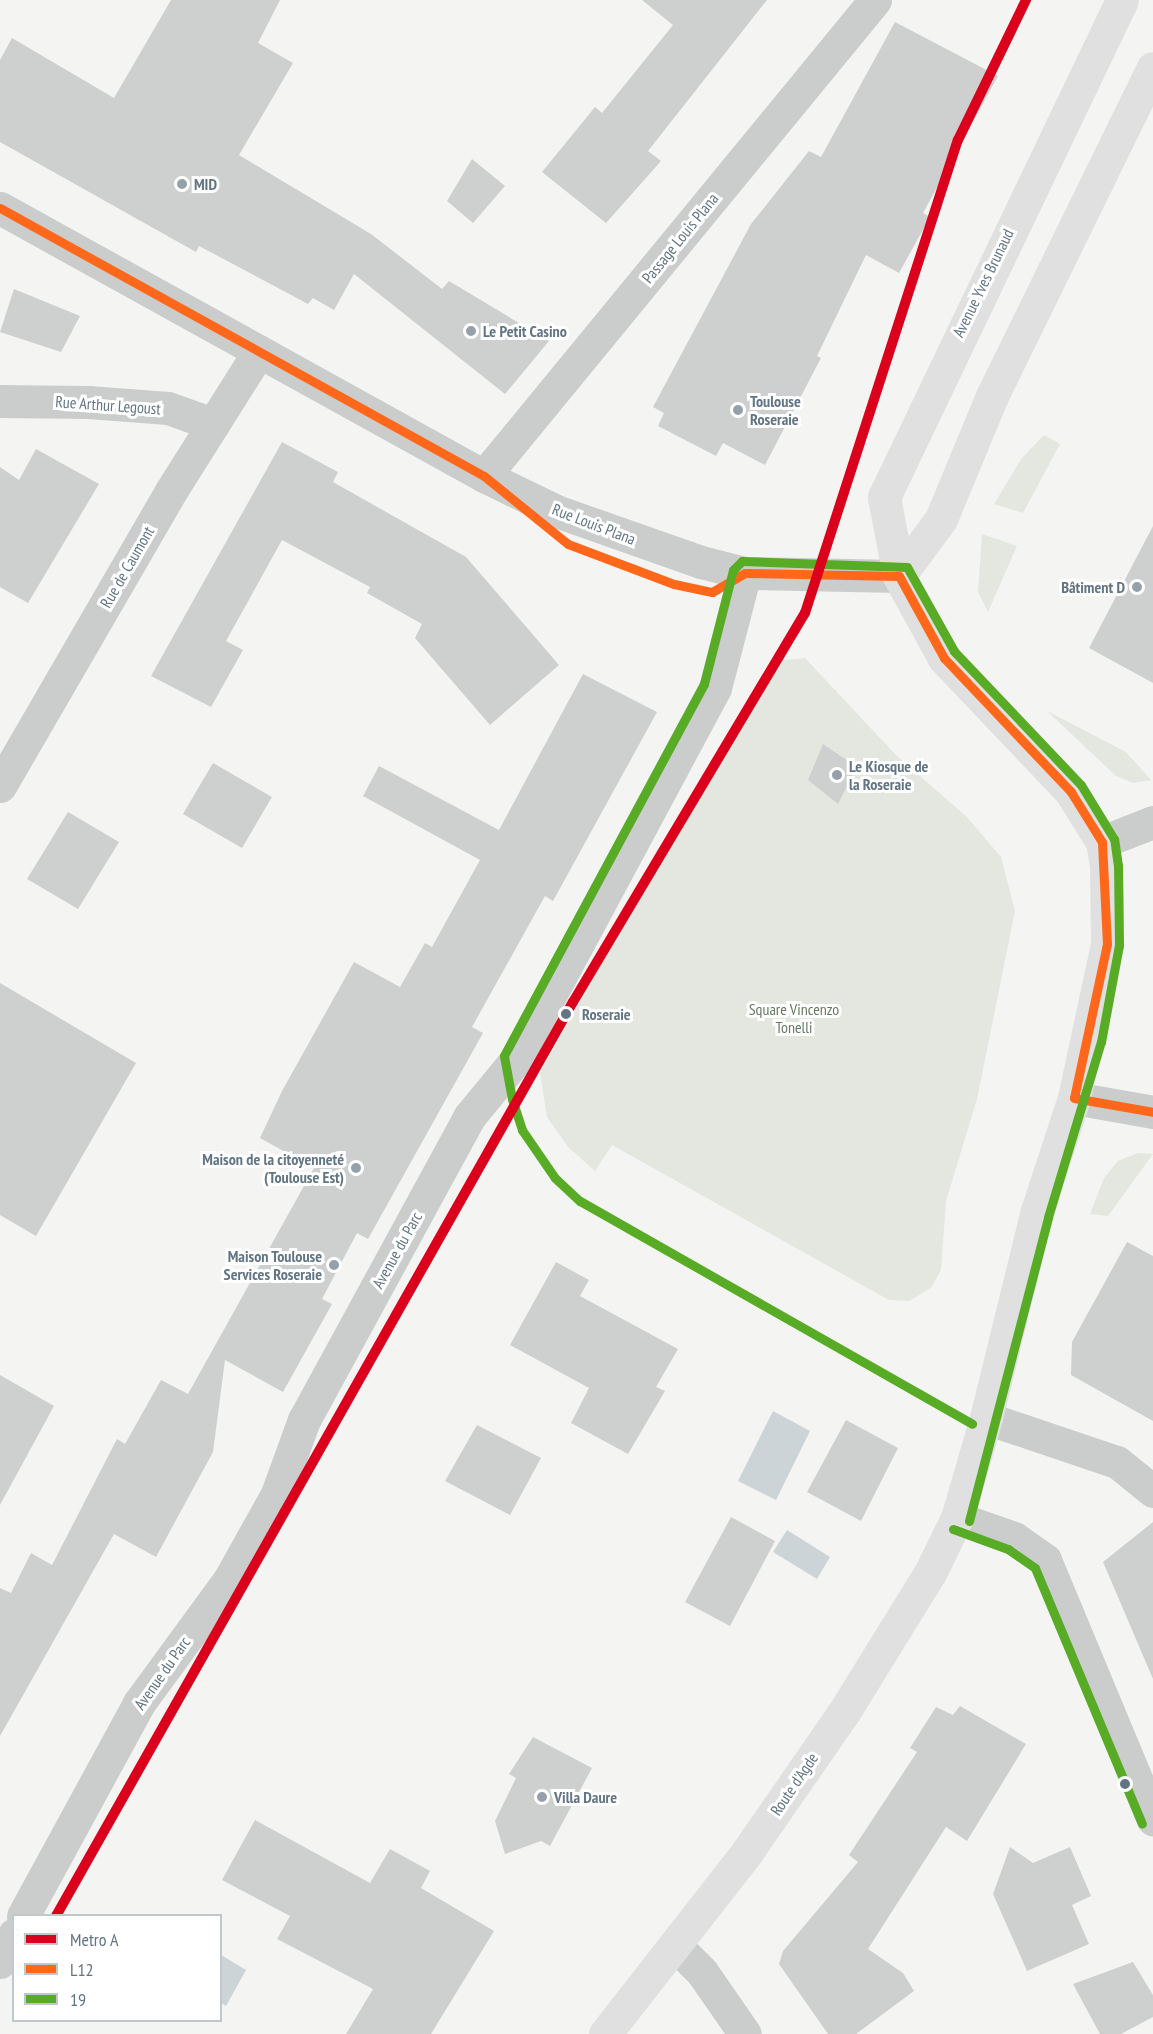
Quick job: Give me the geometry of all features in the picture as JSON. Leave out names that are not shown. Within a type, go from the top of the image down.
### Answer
[{"type":"main road","name":"Avenue Yves Brunaud","points":[[957,1518],[986,1418],[1036,1214],[1074,1098],[1107,944],[1106,866],[1102,842],[1071,792],[944,658],[899,576],[884,497],[999,250],[1122,0]]},
{"type":"main road","points":[[899,576],[941,519],[992,396],[1153,68]]},
{"type":"main road","name":"Route d'Agde","points":[[605,2034],[677,1947],[747,1852],[844,1712],[930,1573],[957,1518]]},
{"type":"street","name":"Passage Louis Plana","points":[[484,476],[875,0]]},
{"type":"street","name":"Rue Louis Plana","points":[[0,208],[484,476],[566,515],[701,562],[745,573],[899,576]]},
{"type":"street","name":"Rue de Caumont","points":[[0,786],[213,424],[259,351]]},
{"type":"street","name":"Rue Arthur Legoust","points":[[0,401],[88,402],[168,408],[213,424]]},
{"type":"street","name":"Avenue du Parc","points":[[24,1914],[139,1703],[229,1580],[277,1494],[304,1420],[469,1117],[515,1061],[715,688],[745,573]]},
{"type":"street","points":[[1102,842],[1153,822]]},
{"type":"street","points":[[1074,1098],[1153,1112]]},
{"type":"street","points":[[986,1418],[1117,1462],[1153,1491]]},
{"type":"street","points":[[957,1518],[1014,1538],[1045,1560],[1153,1819]]},
{"type":"street","points":[[0,1962],[12,1938]]},
{"type":"street","points":[[677,1947],[702,1972],[745,2034]]},
{"type":"green space","points":[[1044,435],[1060,444],[1023,513],[994,504],[1022,458]]},
{"type":"green space","points":[[982,534],[1017,546],[988,612],[978,592]]},
{"type":"green space","name":"Square Vincenzo Tonelli","points":[[805,658],[896,755],[967,817],[1001,857],[1015,911],[977,1099],[946,1201],[941,1270],[931,1288],[909,1301],[889,1300],[612,1145],[595,1171],[568,1147],[547,1117],[540,1073],[720,750],[775,661]]},
{"type":"green space","points":[[1047,711],[1126,752],[1151,780],[1133,783],[1116,776]]},
{"type":"green space","points":[[1138,1153],[1153,1154],[1108,1216],[1090,1214],[1104,1178],[1118,1161]]},
{"type":"shaded area","points":[[773,1411],[810,1431],[776,1500],[738,1481]]},
{"type":"shaded area","points":[[787,1530],[830,1557],[817,1579],[773,1552]]},
{"type":"shaded area","points":[[222,1956],[246,1970],[226,2006],[222,2004]]},
{"type":"building","name":"MID","points":[[171,0],[280,0],[258,43],[293,63],[239,155],[371,234],[442,289],[449,281],[549,341],[505,394],[354,274],[334,310],[313,298],[308,304],[199,246],[196,252],[0,142],[0,60],[12,38],[114,98]]},
{"type":"building","points":[[642,0],[767,0],[648,151],[661,161],[606,223],[542,172],[595,107],[602,113],[673,25]]},
{"type":"building","points":[[895,22],[998,76],[923,213],[930,217],[899,273],[866,255],[817,356],[821,358],[765,465],[723,443],[716,456],[658,426],[664,413],[653,407],[751,224],[809,151],[821,157]]},
{"type":"building","points":[[472,159],[505,186],[473,223],[447,201]]},
{"type":"building","points":[[14,289],[80,316],[61,352],[0,332]]},
{"type":"building","points":[[282,442],[338,472],[333,482],[466,557],[559,665],[490,725],[415,638],[422,624],[367,593],[370,587],[282,540],[226,641],[243,650],[211,707],[151,676]]},
{"type":"building","points":[[36,449],[99,484],[28,603],[0,587],[0,467],[19,480]]},
{"type":"building","name":"Bâtiment D","points":[[1153,526],[1153,683],[1089,648]]},
{"type":"building","points":[[583,674],[657,712],[553,901],[545,896],[472,1027],[483,1033],[368,1239],[357,1233],[322,1299],[332,1304],[283,1392],[225,1360],[213,1452],[156,1557],[114,1534],[0,1736],[0,1588],[11,1593],[31,1553],[52,1565],[117,1439],[125,1444],[161,1380],[188,1394],[314,1168],[260,1138],[282,1091],[354,962],[400,987],[425,943],[432,947],[480,860],[363,796],[379,766],[499,830]]},
{"type":"building","points":[[823,744],[857,767],[838,804],[808,780]]},
{"type":"building","points":[[213,763],[272,797],[242,848],[183,814]]},
{"type":"building","points":[[68,812],[119,842],[78,909],[27,879]]},
{"type":"building","points":[[0,983],[136,1063],[36,1236],[0,1215]]},
{"type":"building","points":[[1127,1242],[1153,1256],[1153,1421],[1071,1375],[1072,1342]]},
{"type":"building","points":[[556,1262],[589,1280],[580,1296],[678,1349],[656,1387],[665,1391],[628,1454],[571,1423],[589,1388],[510,1345]]},
{"type":"building","points":[[0,1375],[54,1406],[0,1505]]},
{"type":"building","points":[[846,1420],[898,1448],[861,1521],[807,1492]]},
{"type":"building","points":[[477,1425],[541,1458],[510,1515],[445,1481]]},
{"type":"building","points":[[731,1517],[775,1541],[730,1626],[685,1602]]},
{"type":"building","points":[[1153,1522],[1153,1679],[1103,1562]]},
{"type":"building","points":[[960,1706],[1026,1744],[967,1841],[946,1827],[868,1949],[903,1973],[914,1991],[856,2034],[828,2034],[779,1964],[783,1951],[858,1862],[849,1855],[917,1752],[910,1748],[936,1707],[953,1715]]},
{"type":"building","name":"Villa Daure","points":[[533,1737],[592,1768],[550,1846],[541,1841],[505,1854],[495,1821],[516,1778],[509,1774]]},
{"type":"building","points":[[255,1820],[370,1883],[390,1849],[430,1871],[421,1888],[494,1931],[431,2034],[346,2034],[373,1989],[277,1939],[290,1916],[222,1880]]},
{"type":"building","points":[[1010,1847],[1033,1863],[1070,1847],[1091,1896],[1072,1905],[1089,1944],[1027,1971],[993,1894]]},
{"type":"building","points":[[1133,1962],[1153,1995],[1153,2017],[1121,2034],[1100,2034],[1073,1984]]},
{"type":"metro line","name":"A","points":[[57,1914],[573,1002],[805,613],[958,140],[1026,0]]},
{"type":"transit line","name":"L12","points":[[0,208],[484,476],[568,544],[674,584],[712,592],[745,573],[899,576]]},
{"type":"transit line","name":"19","points":[[969,1521],[1048,1217],[1101,1042],[1119,945],[1118,866],[1114,839],[1081,785],[954,651],[907,567],[742,561],[733,570],[704,684],[504,1056],[512,1099],[522,1130],[555,1178],[580,1201],[972,1424]]},
{"type":"transit line","name":"L12","points":[[899,576],[944,658],[1071,792],[1102,842],[1107,944],[1074,1098]]},
{"type":"transit line","name":"L12","points":[[1074,1098],[1153,1112]]},
{"type":"transit line","name":"19","points":[[953,1529],[1008,1549],[1035,1568],[1142,1824]]},
{"type":"place","name":"MID","points":[[182,184]]},
{"type":"place","name":"Le Petit Casino","points":[[471,331]]},
{"type":"place","name":"Toulouse Roseraie","points":[[738,410]]},
{"type":"place","name":"Bâtiment D","points":[[1137,587]]},
{"type":"place","name":"Le Kiosque de la Roseraie","points":[[837,775]]},
{"type":"place","name":"Roseraie","points":[[566,1014]]},
{"type":"place","name":"Maison de la citoyenneté (Toulouse Est)","points":[[356,1168]]},
{"type":"place","name":"Maison Toulouse Services Roseraie","points":[[334,1265]]},
{"type":"place","name":"Villa Daure","points":[[542,1797]]}]
